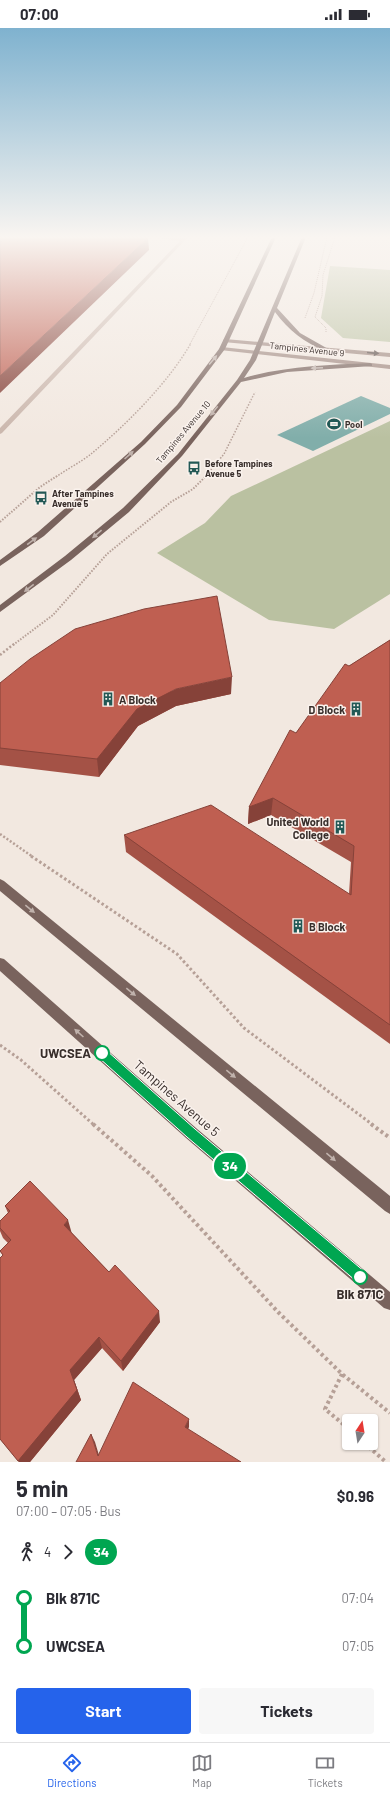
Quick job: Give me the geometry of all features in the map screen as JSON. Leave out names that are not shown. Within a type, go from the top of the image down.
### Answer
[{"type":"main road","name":"Tampines Avenue 10","points":[[0,564],[41,534],[143,443],[179,406],[222,349],[242,304]]},
{"type":"main road","name":"Tampines Avenue 10","points":[[0,609],[68,558],[126,510],[180,455],[239,381],[253,360],[277,304]]},
{"type":"main road","points":[[275,308],[299,336],[308,342],[328,350]]},
{"type":"main road","name":"Tampines Avenue 9","points":[[225,341],[390,355]]},
{"type":"main road","name":"Tampines Avenue 9","points":[[222,349],[390,367]]},
{"type":"main road","points":[[239,381],[260,374],[287,370],[370,365]]},
{"type":"main road","points":[[0,884],[390,1206]]},
{"type":"main road","name":"Tampines Avenue 5","points":[[0,963],[191,1133],[390,1302]]},
{"type":"lane","points":[[0,432],[123,304]]},
{"type":"path","points":[[0,522],[40,487],[91,454],[149,400],[188,347],[211,304]]},
{"type":"path","points":[[305,318],[310,304]]},
{"type":"path","points":[[319,304],[315,317],[326,328],[326,333],[321,331]]},
{"type":"path","points":[[0,655],[53,615],[107,554],[171,502],[193,489],[213,469],[224,454],[257,388]]},
{"type":"path","points":[[0,834],[69,883],[176,954],[244,1028],[390,1138]]},
{"type":"path","points":[[0,1045],[21,1060],[152,1176],[278,1312],[342,1374],[390,1413]]},
{"type":"path","points":[[342,1374],[325,1409],[342,1423]]},
{"type":"path","points":[[372,1450],[386,1462]]},
{"type":"green space","points":[[323,304],[390,304],[390,342],[343,338],[321,318]]},
{"type":"green space","points":[[390,421],[390,594],[334,629],[269,620],[157,553],[205,523],[231,496]]},
{"type":"water","name":"Pool","points":[[361,396],[390,408],[390,414],[313,451],[277,435]]},
{"type":"building","points":[[0,304],[77,304],[0,376]]},
{"type":"building","name":"A Block","points":[[217,596],[232,677],[176,689],[137,709],[97,759],[0,748],[0,683],[30,659],[75,629],[144,609]]},
{"type":"building","points":[[390,640],[390,1025],[124,835],[211,805],[351,895],[354,846],[273,798],[249,807],[290,730],[296,733],[345,664],[349,666]]},
{"type":"building","points":[[30,1181],[68,1220],[64,1225],[109,1272],[115,1265],[159,1311],[121,1361],[99,1337],[70,1370],[77,1390],[18,1461],[0,1439],[0,1258],[3,1255],[0,1251],[11,1240],[0,1228],[0,1221],[10,1211],[5,1206]]},
{"type":"building","points":[[133,1382],[189,1419],[185,1427],[241,1462],[76,1462],[91,1434],[98,1456]]},
{"type":"bus line","name":"34","points":[[102,1053],[191,1133],[360,1277]]},
{"type":"place","name":"Pool","points":[[334,424]]},
{"type":"place","name":"Before Tampines Avenue 5","points":[[194,468]]},
{"type":"place","name":"After Tampines Avenue 5","points":[[41,498]]},
{"type":"place","name":"A Block","points":[[108,699]]},
{"type":"place","name":"D Block","points":[[356,709]]},
{"type":"place","name":"United World College","points":[[340,827]]},
{"type":"place","name":"B Block","points":[[298,926]]},
{"type":"place","name":"UWCSEA","points":[[102,1053]]},
{"type":"place","name":"Blk 871C","points":[[360,1277]]}]
